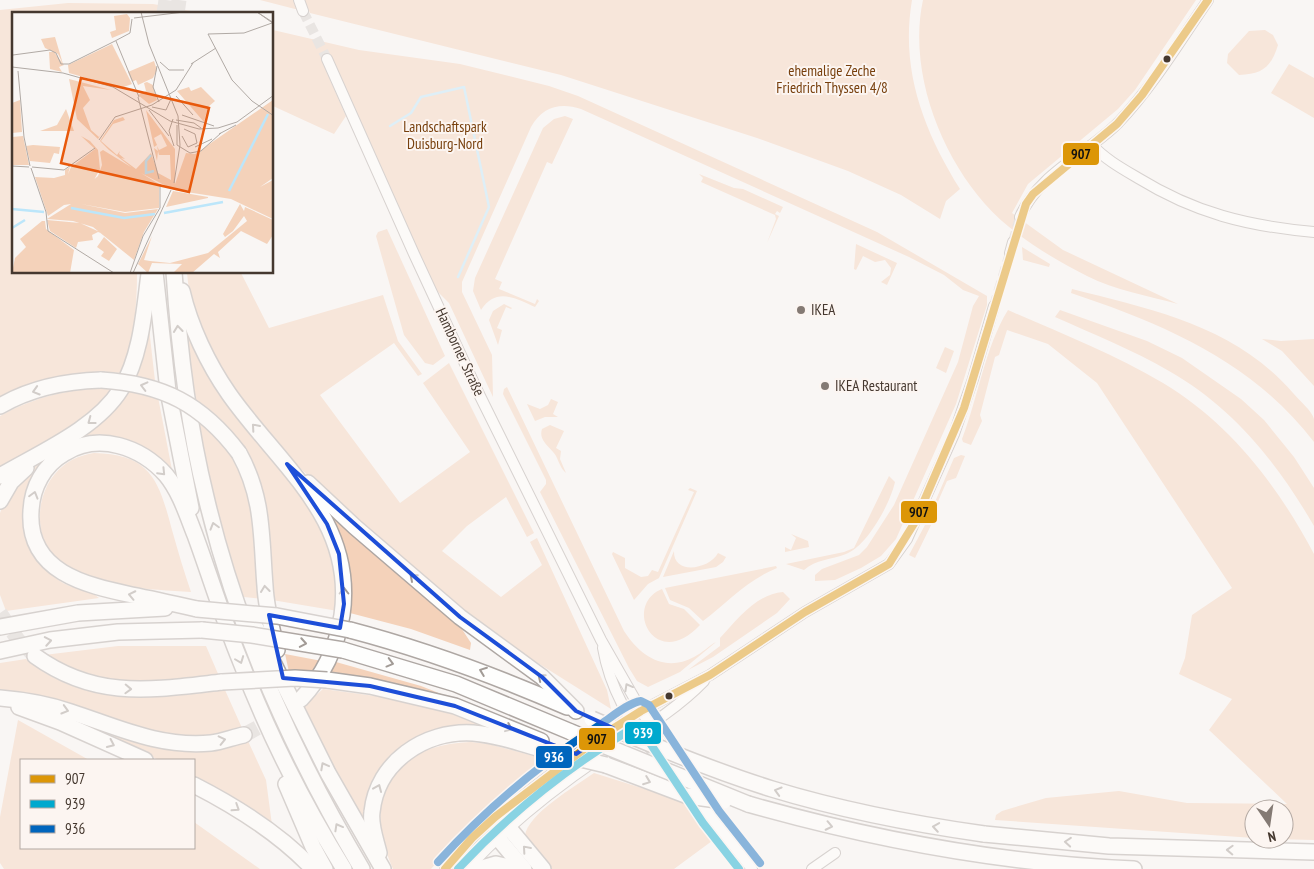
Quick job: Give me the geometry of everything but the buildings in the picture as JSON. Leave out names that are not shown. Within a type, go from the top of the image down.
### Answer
[{"type":"highway","points":[[0,476],[98,415],[122,388],[136,354],[149,274]]},
{"type":"highway","points":[[155,274],[160,334],[176,438],[189,501],[212,581]]},
{"type":"highway","points":[[174,274],[178,331],[195,444],[206,497],[227,573],[256,656],[280,713],[313,781],[362,869]]},
{"type":"highway","points":[[178,274],[186,306],[203,348],[218,376],[243,412],[287,464],[312,498],[327,524],[339,554],[344,580],[344,604],[340,633],[328,662],[310,690],[301,699]]},
{"type":"highway","points":[[0,406],[30,392],[58,384],[101,380],[143,386],[183,400],[204,414],[223,432],[239,453],[257,493],[262,524],[265,588],[286,688]]},
{"type":"highway","points":[[197,609],[103,589],[70,578],[56,569],[45,558],[36,543],[32,529],[31,502],[37,483],[48,466],[66,452],[86,444],[111,444],[131,448],[150,460],[166,476],[184,507],[239,660],[257,701],[297,787],[344,869]]},
{"type":"highway","points":[[0,501],[11,482],[43,451]]},
{"type":"highway","points":[[287,464],[355,527],[460,617],[542,677],[576,711]]},
{"type":"highway","points":[[227,573],[328,773],[383,869]]},
{"type":"highway","points":[[0,626],[78,613],[142,608],[197,609],[277,616],[350,630],[405,644],[464,664],[703,765],[772,789],[891,819],[984,834],[1109,846],[1314,852]]},
{"type":"highway","points":[[0,651],[50,640],[118,632],[202,630],[252,635],[343,650],[456,684],[748,804],[812,822],[936,849],[986,857],[1134,869]]},
{"type":"highway","points":[[35,656],[70,677],[108,688],[175,688],[222,682],[287,678],[327,680],[370,686],[455,706],[550,748]]},
{"type":"highway","points":[[0,698],[38,703],[71,712],[112,728],[147,738],[183,743],[211,743],[244,735]]},
{"type":"highway","points":[[257,701],[258,718],[312,847],[325,869]]},
{"type":"highway","points":[[0,703],[60,722],[143,759]]},
{"type":"highway","points":[[383,869],[371,813],[375,796],[382,779],[394,764],[411,748],[431,738],[472,733],[550,748],[606,765],[688,796],[748,804]]},
{"type":"highway","points":[[195,786],[221,799],[269,830],[313,869]]},
{"type":"highway","points":[[495,817],[524,869]]},
{"type":"highway","points":[[503,833],[543,869]]},
{"type":"highway","points":[[478,869],[496,864],[518,869]]},
{"type":"street","points":[[298,0],[304,11]]},
{"type":"street","points":[[1020,217],[1033,194],[1117,124],[1142,95],[1208,0]]},
{"type":"street","name":"Hamborner Straße","points":[[327,59],[479,394],[602,640],[649,724],[711,816]]},
{"type":"street","points":[[1092,145],[1105,159],[1153,188],[1194,208],[1230,220],[1270,228],[1314,232]]},
{"type":"street","points":[[1010,253],[1013,242]]},
{"type":"street","points":[[445,869],[472,838],[495,817],[562,764],[629,718],[710,675],[805,612],[889,564],[915,522],[954,434],[969,394],[994,306]]},
{"type":"street","name":"Hamborner Straße","points":[[602,640],[606,665],[637,732],[711,816],[752,869]]},
{"type":"street","points":[[467,869],[503,833],[581,771],[688,697],[710,675]]},
{"type":"street","points":[[812,869],[834,853]]},
{"type":"highlighted area","points":[[287,464],[460,617],[542,677],[576,711],[613,728],[576,754],[455,706],[370,686],[283,678],[269,615],[340,628],[344,604],[339,554],[327,524]]},
{"type":"green space","points":[[260,0],[293,0],[297,9],[295,9]]},
{"type":"green space","name":"ehemalige Zeche Friedrich Thyssen 4/8","points":[[304,0],[912,0],[909,51],[918,99],[936,145],[960,189],[946,201],[940,219],[901,195],[848,171],[757,138],[561,75],[310,13]]},
{"type":"green space","points":[[923,0],[1196,0],[1135,90],[1118,109],[1028,184],[1012,213],[1063,250],[1178,304],[1109,285],[1074,269],[1019,235],[985,204],[954,160],[941,135],[931,108],[920,54],[919,26]]},
{"type":"green space","points":[[68,3],[153,4],[196,12],[12,12],[12,274],[137,274],[137,286],[132,336],[121,373],[90,373],[43,380],[0,398],[0,10]]},
{"type":"green space","name":"Landschaftspark Duisburg-Nord","points":[[274,30],[359,50],[460,64],[549,86],[578,96],[877,232],[987,296],[987,305],[956,404],[896,539],[881,556],[861,568],[835,580],[815,581],[815,575],[822,569],[859,555],[867,547],[894,505],[958,362],[973,306],[979,296],[963,290],[944,275],[909,257],[581,109],[559,106],[540,115],[531,127],[462,282],[462,292],[492,355],[493,397],[449,303],[435,289],[333,61],[321,59],[346,116],[334,134],[274,106]]},
{"type":"green space","points":[[1265,30],[1273,35],[1278,45],[1272,59],[1260,71],[1239,75],[1227,63],[1228,54],[1249,31]]},
{"type":"green space","points":[[1289,64],[1314,78],[1314,118],[1271,93]]},
{"type":"green space","points":[[565,116],[573,119],[552,164],[547,162],[495,279],[502,282],[499,289],[535,304],[537,299],[539,301],[535,307],[506,296],[499,297],[487,303],[481,310],[473,291],[475,278],[543,128],[554,119]]},
{"type":"green space","points":[[699,174],[734,188],[743,189],[783,207],[780,213],[777,211],[775,214],[779,216],[767,243],[776,219],[775,215],[701,182],[703,178]]},
{"type":"green space","points":[[387,229],[445,356],[433,365],[425,363],[404,335],[376,236],[378,232]]},
{"type":"green space","points":[[856,244],[897,263],[887,285],[881,282],[890,275],[891,268],[885,260],[875,262],[863,256],[856,270],[854,269]]},
{"type":"green space","points":[[1022,247],[1050,264],[1049,267],[1023,260]]},
{"type":"green space","points":[[187,274],[242,274],[269,328],[383,295],[398,341],[422,374],[418,376],[394,343],[320,395],[400,503],[470,452],[423,383],[449,363],[534,533],[527,537],[506,497],[467,526],[442,551],[501,597],[542,565],[530,542],[537,538],[607,690],[611,709],[490,633],[352,517],[281,450],[231,391],[198,324],[189,291]]},
{"type":"green space","points":[[1072,289],[1163,313],[1219,336],[1246,351],[1270,370],[1311,413],[1314,419],[1314,442],[1290,414],[1263,389],[1235,368],[1173,333],[1140,318],[1071,293]]},
{"type":"green space","points":[[504,304],[512,308],[506,307],[497,328],[502,330],[498,345],[489,320],[493,311]]},
{"type":"green space","points":[[1008,310],[1087,344],[1163,383],[1210,417],[1231,437],[1250,458],[1285,504],[1314,554],[1314,840],[1294,840],[1294,799],[1282,799],[1209,730],[1232,699],[1179,674],[1185,658],[1192,615],[1232,588],[1097,383],[1048,344],[1007,330],[999,355],[995,357],[980,415],[982,421],[971,445],[963,442],[962,439],[993,340]]},
{"type":"green space","points":[[1060,310],[1147,341],[1182,358],[1241,399],[1264,420],[1294,457],[1314,488],[1314,526],[1269,459],[1234,420],[1214,402],[1192,385],[1155,363],[1113,342],[1055,317]]},
{"type":"green space","points":[[185,327],[307,501],[333,554],[339,580],[338,611],[272,600],[269,527],[267,507],[262,489],[256,471],[237,438],[211,410],[195,399]]},
{"type":"green space","points":[[149,328],[155,381],[134,375]]},
{"type":"green space","points":[[1262,339],[1281,341],[1314,339],[1314,386],[1282,351]]},
{"type":"green space","points":[[945,347],[954,351],[946,373],[936,368]]},
{"type":"green space","points":[[507,387],[630,640],[654,659],[673,663],[683,662],[694,657],[716,642],[680,672],[648,687],[637,681],[629,668],[540,492],[546,484],[546,480],[503,394],[504,389]]},
{"type":"green space","points":[[98,388],[113,388],[103,401],[76,424],[0,468],[0,416],[27,403],[55,394]]},
{"type":"green space","points":[[128,390],[158,397],[172,470],[168,470],[154,455],[67,445]]},
{"type":"green space","points":[[551,399],[558,402],[553,414],[558,417],[545,417],[535,421],[527,404],[540,409],[548,405]]},
{"type":"green space","points":[[197,419],[234,454],[252,495],[262,599],[244,597],[237,585],[212,497]]},
{"type":"green space","points":[[550,425],[564,431],[556,448],[561,451],[560,459],[566,473],[542,437],[542,429]]},
{"type":"green space","points":[[94,453],[128,459],[140,465],[157,484],[191,592],[107,583],[75,572],[61,563],[51,553],[41,528],[40,514],[46,488],[53,476],[66,463],[78,457]]},
{"type":"green space","points":[[50,455],[25,506],[24,521],[29,542],[40,562],[55,577],[63,583],[92,593],[99,598],[6,611],[0,595],[0,513],[20,481]]},
{"type":"green space","points":[[961,455],[965,456],[956,478],[947,481],[932,515],[933,521],[915,558],[909,555],[925,525],[954,458]]},
{"type":"green space","points":[[889,476],[895,482],[883,512],[869,534],[854,550],[809,566],[804,570],[786,564],[844,552],[854,548]]},
{"type":"green space","points":[[690,488],[697,491],[659,578],[648,584],[634,600],[612,554],[613,552],[625,558],[625,568],[641,577],[648,576],[652,570],[658,572],[694,492],[688,490]]},
{"type":"green space","points":[[323,505],[456,620],[471,643],[470,650],[411,629],[350,613],[351,597],[346,556]]},
{"type":"green space","points":[[791,534],[808,541],[809,547],[785,552],[785,547],[791,550],[796,538]]},
{"type":"green space","points":[[674,551],[675,559],[685,567],[700,566],[708,563],[718,553],[726,557],[716,567],[663,577]]},
{"type":"green space","points":[[776,566],[777,568],[747,585],[703,621],[689,608],[670,600],[665,588]]},
{"type":"green space","points":[[662,589],[669,604],[684,609],[700,625],[684,638],[669,642],[658,639],[649,631],[645,620],[645,608],[650,597]]},
{"type":"green space","points":[[783,592],[790,599],[777,613],[713,657],[688,670],[720,646],[720,638],[748,609],[764,598]]},
{"type":"green space","points":[[118,646],[206,646],[219,676],[139,684],[88,678],[44,655]]},
{"type":"green space","points":[[285,654],[322,661],[315,673],[289,672]]},
{"type":"green space","points":[[26,659],[48,674],[71,685],[121,696],[173,696],[225,690],[242,728],[210,737],[182,737],[149,732],[0,692],[0,663]]},
{"type":"green space","points":[[336,662],[421,686],[515,723],[329,674]]},
{"type":"green space","points":[[323,689],[405,700],[452,713],[510,734],[473,728],[390,759],[366,833],[303,707]]},
{"type":"green space","points":[[18,720],[87,759],[20,759],[20,849],[195,849],[195,823],[260,869],[4,869],[0,863],[0,817]]},
{"type":"green space","points":[[74,721],[146,745],[189,750],[248,741],[266,780],[272,825],[195,779],[195,759],[157,759]]},
{"type":"green space","points":[[471,742],[489,744],[545,759],[477,816],[431,869],[393,869],[384,843],[380,819],[382,798],[390,780],[402,765],[420,753],[443,745]]},
{"type":"green space","points":[[594,773],[683,801],[716,838],[674,869],[548,869],[525,836],[528,828],[543,810]]},
{"type":"green space","points":[[1119,791],[1187,803],[1244,804],[1244,837],[995,820],[996,815],[1002,811],[1046,798]]},
{"type":"green space","points":[[487,833],[491,837],[461,869],[453,869]]},
{"type":"waterway","points":[[390,126],[411,113],[421,97],[464,87],[489,207],[458,277]]},
{"type":"tunnel","points":[[164,12],[166,0]]},
{"type":"tunnel","points":[[177,12],[179,0]]},
{"type":"tunnel","points":[[303,11],[327,59]]},
{"type":"tunnel","points":[[1013,242],[1020,217]]},
{"type":"tunnel","points":[[994,306],[1010,253]]},
{"type":"tunnel","points":[[0,613],[18,640],[32,653]]},
{"type":"tunnel","points":[[244,735],[278,717]]},
{"type":"transit line","name":"907","points":[[445,869],[472,838],[495,817],[600,737],[641,711],[710,675],[805,612],[889,564],[915,522],[964,408],[1026,204],[1033,194],[1117,124],[1142,95],[1208,0]]},
{"type":"transit line","name":"936","points":[[438,862],[495,805],[536,771],[621,710],[641,701],[649,705],[719,811],[760,863]]},
{"type":"transit line","name":"939","points":[[458,869],[499,828],[543,790],[589,756],[638,725],[703,823],[739,869]]},
{"type":"place","name":"IKEA","points":[[801,310]]},
{"type":"place","name":"IKEA Restaurant","points":[[825,386]]}]
